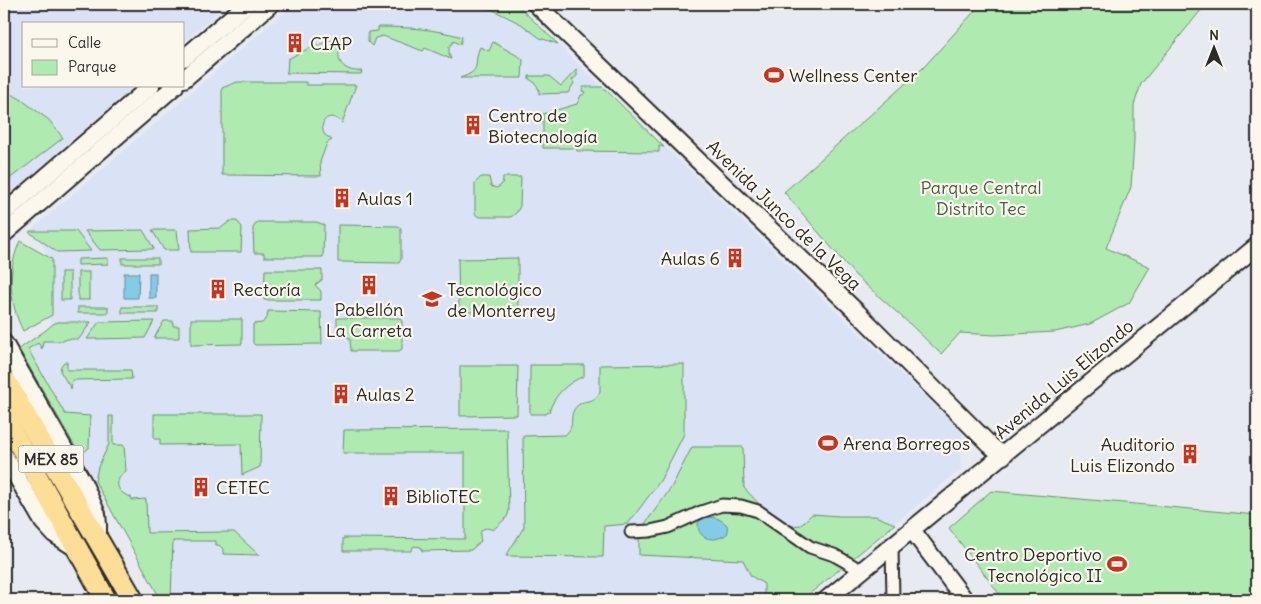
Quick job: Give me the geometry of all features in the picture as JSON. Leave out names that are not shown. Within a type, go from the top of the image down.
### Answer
[{"type":"highway","name":"MEX 85","points":[[4,378],[133,600]]},
{"type":"highway","name":"MEX 85","points":[[4,417],[106,600]]},
{"type":"street","points":[[185,57],[247,4]]},
{"type":"street","points":[[185,78],[271,4]]},
{"type":"street","name":"Avenida Junco de la Vega","points":[[536,4],[858,313],[990,445],[1006,453]]},
{"type":"street","name":"Avenida Junco de la Vega","points":[[550,4],[650,104],[904,347],[1006,453]]},
{"type":"street","points":[[4,214],[149,88]]},
{"type":"street","points":[[4,234],[173,88]]},
{"type":"street","name":"Avenida Luis Elizondo","points":[[826,600],[1257,246]]},
{"type":"street","points":[[4,343],[83,482],[97,514],[98,540]]},
{"type":"street","points":[[4,454],[43,522],[54,534],[77,549]]},
{"type":"street","points":[[631,532],[650,531],[668,527],[722,505],[741,506],[758,511],[810,547],[834,555],[862,571]]},
{"type":"street","points":[[912,530],[965,600]]},
{"type":"street","points":[[892,547],[893,600]]},
{"type":"shaded area","points":[[4,4],[227,4],[185,41],[185,22],[22,22],[22,88],[132,88],[4,199]]},
{"type":"shaded area","name":"Tecnológico de Monterrey","points":[[294,4],[516,4],[963,433],[960,447],[961,469],[802,600],[161,600],[19,349],[53,324],[48,318],[43,304],[42,275],[47,257],[42,243],[29,232]]},
{"type":"green space","points":[[475,4],[516,4],[558,44],[540,38],[521,24],[489,8]]},
{"type":"green space","name":"Parque Central Distrito Tec","points":[[981,4],[1206,4],[1141,84],[1134,105],[1131,187],[1106,248],[1150,267],[1129,303],[1090,324],[1055,332],[995,335],[960,333],[941,354],[855,275],[784,192],[923,68]]},
{"type":"green space","points":[[378,27],[421,29],[462,37],[460,45],[454,41],[449,47],[451,59],[425,48],[423,51],[383,36],[375,38],[372,46],[368,42],[368,32],[378,31]]},
{"type":"green space","points":[[347,35],[348,41],[346,40],[342,46],[339,57],[344,66],[355,71],[362,71],[361,74],[286,73],[288,59],[309,48]]},
{"type":"green space","points":[[493,42],[523,59],[522,78],[460,78],[475,69],[480,47],[489,51]]},
{"type":"green space","points":[[577,69],[577,76],[572,80],[574,83],[568,93],[539,94],[536,85],[529,79],[529,76],[549,76],[561,86]]},
{"type":"green space","points":[[237,82],[306,82],[306,85],[356,85],[342,123],[338,119],[330,117],[324,121],[324,134],[332,140],[327,143],[320,162],[321,176],[222,175],[222,88]]},
{"type":"green space","points":[[583,87],[603,87],[664,147],[659,146],[659,152],[577,151],[576,148],[543,148],[543,114],[577,104],[581,95],[585,92],[582,91]]},
{"type":"green space","points":[[4,91],[19,98],[49,120],[63,138],[4,183]]},
{"type":"green space","points":[[481,177],[489,177],[491,186],[496,188],[502,184],[503,177],[521,177],[520,206],[517,212],[511,217],[479,217],[475,214],[475,183]]},
{"type":"green space","points":[[230,221],[237,221],[242,227],[241,252],[191,252],[190,229],[221,228]]},
{"type":"green space","points":[[257,222],[317,222],[324,225],[323,257],[264,257],[264,253],[254,253],[253,228]]},
{"type":"green space","points":[[338,225],[398,226],[401,229],[401,259],[399,263],[338,262]]},
{"type":"green space","points":[[143,230],[154,249],[100,250],[85,231]]},
{"type":"green space","points":[[152,230],[177,230],[179,250],[164,250]]},
{"type":"green space","points":[[76,231],[91,251],[57,252],[29,232]]},
{"type":"green space","points":[[20,241],[52,259],[52,315],[23,331],[12,298],[11,286],[13,263]]},
{"type":"green space","points":[[108,258],[108,264],[78,265],[78,259]]},
{"type":"green space","points":[[122,258],[158,258],[158,264],[122,264]]},
{"type":"green space","points":[[518,258],[518,311],[459,312],[458,259]]},
{"type":"green space","points":[[265,270],[322,270],[322,280],[315,285],[321,291],[321,300],[264,300]]},
{"type":"green space","points":[[61,272],[70,272],[70,300],[61,300]]},
{"type":"green space","points":[[78,272],[89,272],[89,300],[78,300]]},
{"type":"green space","points":[[78,307],[108,307],[108,313],[78,313]]},
{"type":"green space","points":[[122,307],[158,307],[158,313],[122,313]]},
{"type":"green space","points":[[268,311],[321,312],[322,344],[255,345],[253,343],[253,324],[262,323],[267,318]]},
{"type":"green space","points":[[337,318],[399,318],[402,321],[402,349],[399,351],[351,351],[350,339],[345,335],[337,334]]},
{"type":"green space","points":[[191,319],[242,319],[242,344],[191,345]]},
{"type":"green space","points":[[154,321],[145,338],[87,339],[99,322]]},
{"type":"green space","points":[[164,321],[173,321],[173,326],[179,326],[179,338],[154,338]]},
{"type":"green space","points":[[58,322],[91,322],[79,339],[43,341],[42,349],[38,343],[28,349],[65,414],[90,416],[89,448],[80,455],[19,349]]},
{"type":"green space","points":[[64,362],[67,362],[67,370],[131,370],[132,379],[72,380],[71,389],[60,371]]},
{"type":"green space","points":[[684,364],[684,434],[660,481],[628,524],[604,526],[603,557],[506,556],[524,527],[523,436],[565,435],[571,428],[574,409],[583,402],[593,400],[600,391],[600,365]]},
{"type":"green space","points":[[530,365],[584,365],[584,376],[562,390],[554,400],[549,412],[545,414],[530,414]]},
{"type":"green space","points":[[460,366],[518,366],[517,415],[460,416]]},
{"type":"green space","points":[[154,414],[261,414],[260,467],[242,475],[241,444],[160,445],[160,439],[154,439]]},
{"type":"green space","points":[[109,416],[113,416],[113,445],[124,445],[126,471],[119,478],[118,486],[122,493],[131,497],[132,500],[146,499],[147,533],[234,532],[259,555],[223,554],[223,549],[216,545],[216,541],[173,541],[171,600],[161,600],[95,481],[98,467],[109,444]]},
{"type":"green space","points":[[507,429],[509,511],[507,517],[493,530],[486,528],[482,530],[480,534],[481,541],[471,550],[422,551],[421,547],[414,546],[411,551],[343,551],[343,538],[465,539],[465,453],[343,453],[344,430]]},
{"type":"green space","points":[[692,447],[743,447],[744,488],[781,527],[801,525],[812,514],[875,516],[895,524],[802,600],[764,600],[764,584],[751,576],[743,560],[639,555],[639,532],[671,488]]},
{"type":"green space","name":"Centro Deportivo Tecnológico II","points":[[991,491],[1257,515],[1257,600],[1004,600],[949,528]]},
{"type":"water","points":[[124,273],[139,273],[138,298],[124,298]]},
{"type":"water","points":[[149,273],[156,273],[156,298],[149,298]]},
{"type":"water","points":[[707,517],[723,521],[727,525],[728,533],[713,539],[704,537],[701,534],[698,523]]},
{"type":"place","name":"CIAP","points":[[295,43]]},
{"type":"place","name":"Wellness Center","points":[[774,75]]},
{"type":"place","name":"Centro de Biotecnología","points":[[473,125]]},
{"type":"place","name":"Aulas 1","points":[[342,198]]},
{"type":"place","name":"Aulas 6","points":[[735,258]]},
{"type":"place","name":"Pabellón La Carreta","points":[[369,285]]},
{"type":"place","name":"Rectoría","points":[[218,289]]},
{"type":"place","name":"Tecnológico de Monterrey","points":[[432,299]]},
{"type":"place","name":"Aulas 2","points":[[341,394]]},
{"type":"place","name":"Arena Borregos","points":[[828,443]]},
{"type":"place","name":"Auditorio Luis Elizondo","points":[[1190,454]]},
{"type":"place","name":"CETEC","points":[[201,487]]},
{"type":"place","name":"BiblioTEC","points":[[391,496]]},
{"type":"place","name":"Centro Deportivo Tecnológico II","points":[[1117,564]]}]
